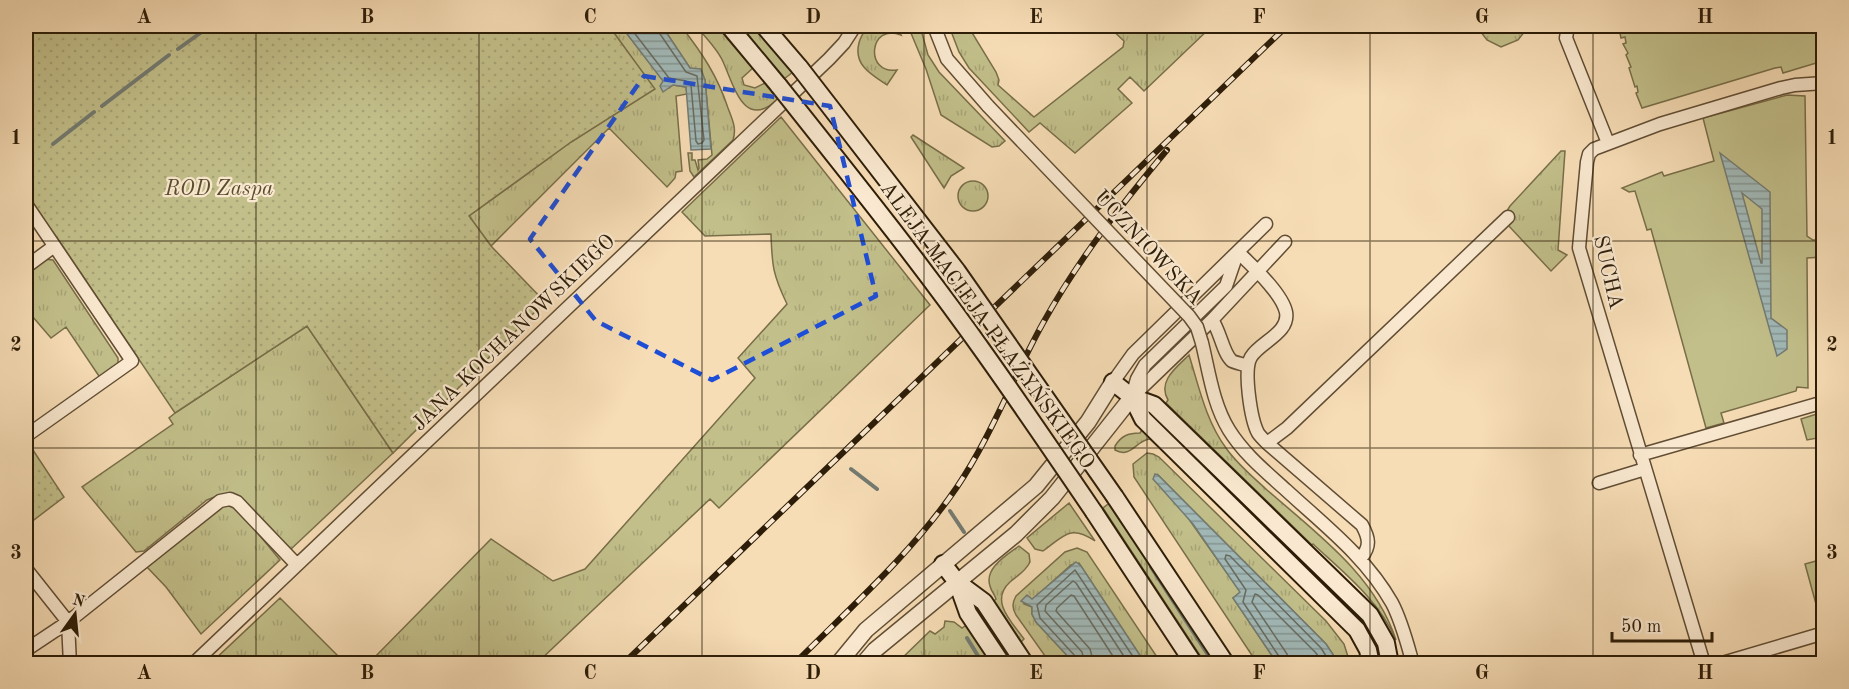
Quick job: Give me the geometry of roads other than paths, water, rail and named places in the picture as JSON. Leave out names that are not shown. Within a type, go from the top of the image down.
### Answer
[{"type":"main road","name":"ALEJA MACIEJA PŁAŻYŃSKIEGO","points":[[729,26],[860,186],[985,353],[1194,663]]},
{"type":"main road","name":"ALEJA MACIEJA PŁAŻYŃSKIEGO","points":[[764,26],[800,68],[957,271],[1115,497],[1226,663]]},
{"type":"main road","points":[[1113,382],[1132,397],[1154,405],[1370,615],[1386,643],[1390,663]]},
{"type":"main road","points":[[1132,397],[1143,418],[1357,630],[1368,650],[1371,663]]},
{"type":"main road","points":[[943,564],[957,582],[984,602],[1025,663]]},
{"type":"main road","points":[[957,582],[968,614],[1002,663]]},
{"type":"street","name":"JANA KOCHANOWSKIEGO","points":[[193,663],[829,59],[844,43],[855,26]]},
{"type":"street","name":"UCZNIOWSKA","points":[[934,26],[947,59],[988,106],[1189,316],[1197,327],[1217,404],[1228,429],[1246,453],[1360,558],[1392,604],[1404,630],[1413,663]]},
{"type":"street","points":[[1568,26],[1566,38],[1608,143],[1750,96],[1795,85],[1824,83]]},
{"type":"street","name":"SUCHA","points":[[1608,143],[1594,149],[1589,154],[1579,248],[1704,663]]},
{"type":"street","points":[[26,204],[132,361],[26,436]]},
{"type":"street","points":[[1267,443],[1287,428],[1508,217]]},
{"type":"street","points":[[838,663],[866,630],[1036,486],[1088,422],[1133,354],[1266,224]]},
{"type":"street","points":[[863,663],[1016,534],[1052,498],[1132,397],[1212,320],[1285,242]]},
{"type":"street","points":[[26,267],[53,247]]},
{"type":"street","points":[[1238,252],[1269,283],[1286,309],[1283,327],[1251,356],[1247,366],[1246,381],[1257,432],[1362,525],[1368,536],[1369,545],[1360,558]]},
{"type":"street","points":[[1132,397],[1137,379],[1145,365],[1226,286],[1238,252]]},
{"type":"street","name":"UCZNIOWSKA","points":[[1212,320],[1217,326],[1226,353],[1231,360],[1247,366]]},
{"type":"street","points":[[1641,454],[1824,402]]},
{"type":"street","points":[[1599,483],[1645,469]]},
{"type":"street","points":[[26,650],[68,622],[225,499],[237,502],[297,565]]},
{"type":"street","points":[[26,569],[68,622],[70,663]]},
{"type":"street","points":[[1719,663],[1824,633]]},
{"type":"water","points":[[621,26],[662,26],[690,68],[701,69],[705,80],[711,149],[691,150],[686,87],[673,85],[663,92],[660,86],[663,81]]},
{"type":"water","points":[[1720,153],[1770,192],[1771,318],[1787,330],[1787,349],[1777,356]],"holes":[[[1742,193],[1762,209],[1762,263],[1761,263]]]},
{"type":"water","points":[[1155,474],[1326,644],[1337,663],[1277,663],[1233,598],[1240,592],[1193,524],[1153,479]]},
{"type":"water","points":[[1076,562],[1081,566],[1145,663],[1074,663],[1036,622],[1032,614],[1032,607],[1021,601],[1027,595],[1032,599]]},
{"type":"waterway","points":[[178,49],[210,26]]},
{"type":"waterway","points":[[102,106],[169,55]]},
{"type":"waterway","points":[[53,144],[94,112]]},
{"type":"waterway","points":[[851,469],[877,489]]},
{"type":"waterway","points":[[950,511],[964,532]]},
{"type":"waterway","points":[[1151,567],[1214,664]]},
{"type":"waterway","points":[[967,638],[983,664]]},
{"type":"railway","points":[[623,664],[1287,26]]},
{"type":"railway","points":[[794,664],[901,557],[957,487],[981,447],[1032,343],[1056,300],[1101,234],[1167,150]]},
{"type":"park label","name":"ROD Zaspa","points":[[219,188]]}]
